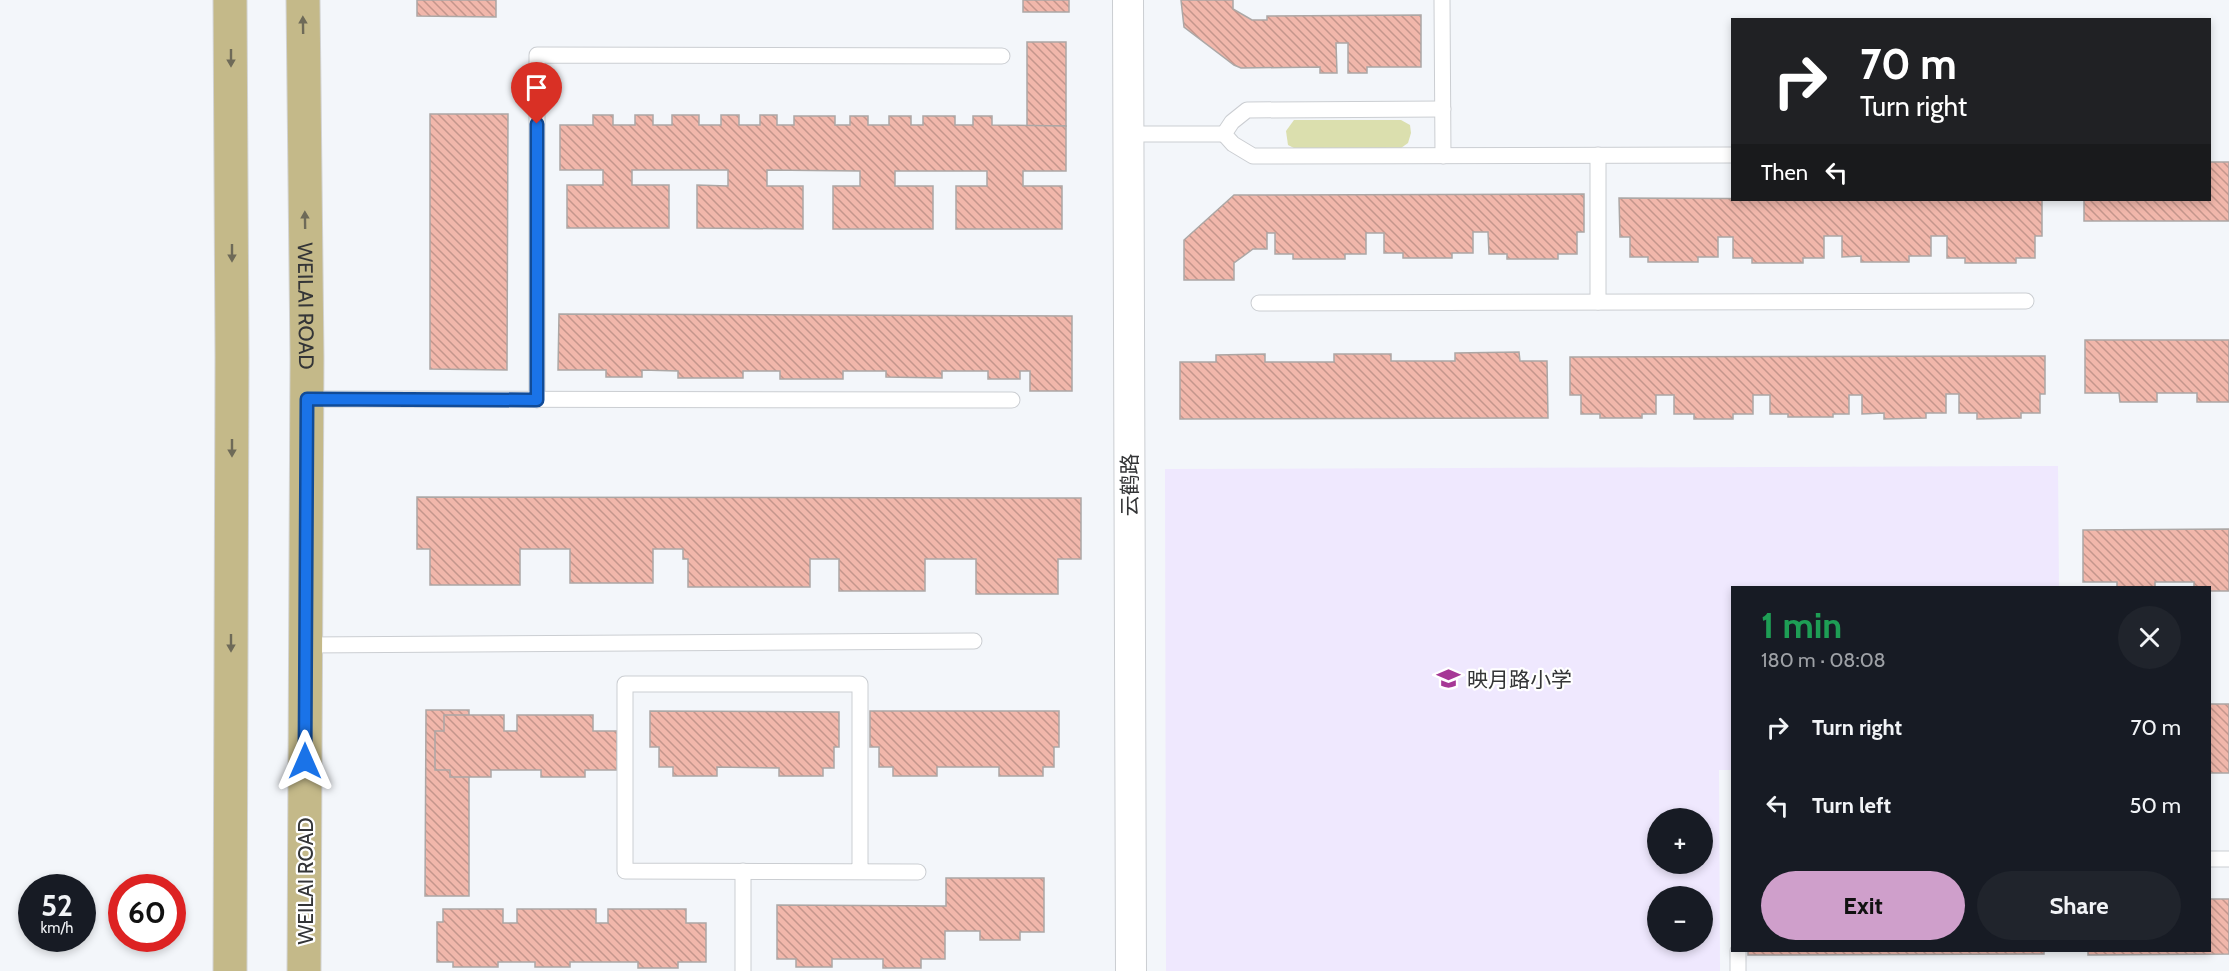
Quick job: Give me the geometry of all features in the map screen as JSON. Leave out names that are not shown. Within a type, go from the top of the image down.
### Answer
[{"type":"main road","points":[[230,0],[232,357],[230,971]]},
{"type":"main road","name":"WEILAI ROAD","points":[[303,0],[307,399],[304,971]]},
{"type":"street","name":"云鹤路","points":[[1128,0],[1131,971]]},
{"type":"lane","points":[[1442,0],[1443,156]]},
{"type":"lane","points":[[537,400],[537,55],[1002,56]]},
{"type":"lane","points":[[1224,134],[1232,122],[1247,110],[1443,109]]},
{"type":"lane","points":[[1128,134],[1224,134],[1233,144],[1253,156],[1731,155]]},
{"type":"lane","points":[[1598,155],[1598,302]]},
{"type":"lane","points":[[1259,303],[2026,301]]},
{"type":"lane","points":[[307,399],[1012,400]]},
{"type":"lane","points":[[306,645],[974,641]]},
{"type":"lane","points":[[860,872],[860,684],[625,684],[625,872],[743,872],[860,872],[918,872]]},
{"type":"lane","points":[[2211,859],[2229,859]]},
{"type":"lane","points":[[743,872],[743,971]]},
{"type":"lane","points":[[1738,952],[1738,971]]},
{"type":"shaded area","name":"映月路小学","points":[[2058,466],[2059,586],[1731,586],[1731,770],[1719,770],[1720,971],[1166,971],[1165,469]]},
{"type":"green space","points":[[1294,120],[1401,120],[1410,125],[1411,133],[1408,143],[1401,148],[1294,148],[1288,145],[1286,131]]},
{"type":"building","points":[[417,0],[496,0],[496,17],[417,16]]},
{"type":"building","points":[[1023,0],[1069,0],[1069,12],[1023,12]]},
{"type":"building","points":[[1181,0],[1233,0],[1233,9],[1252,20],[1267,20],[1267,16],[1421,15],[1421,67],[1367,67],[1367,73],[1348,73],[1348,43],[1336,43],[1337,73],[1320,73],[1320,67],[1241,68],[1184,27]]},
{"type":"building","points":[[1027,42],[1066,42],[1066,126],[1027,126]]},
{"type":"building","points":[[430,114],[508,114],[507,370],[430,369]]},
{"type":"building","points":[[593,115],[613,115],[613,125],[635,125],[635,115],[653,115],[653,125],[672,125],[672,115],[699,115],[699,125],[721,125],[721,115],[739,115],[739,125],[760,125],[760,115],[777,115],[777,125],[794,125],[794,116],[835,116],[835,125],[850,125],[850,116],[868,116],[868,125],[889,125],[889,116],[911,116],[911,125],[923,125],[923,116],[955,116],[955,125],[973,125],[973,116],[992,116],[992,125],[1066,126],[1066,171],[1023,171],[1023,186],[1062,186],[1062,229],[956,229],[956,186],[987,186],[987,171],[895,171],[895,186],[933,186],[933,229],[833,229],[833,186],[860,186],[860,171],[767,170],[767,186],[803,186],[803,229],[697,228],[697,185],[728,186],[728,170],[632,170],[632,185],[669,185],[669,228],[567,228],[567,185],[603,185],[603,170],[560,170],[560,125],[593,125]]},
{"type":"building","points":[[2211,162],[2229,162],[2229,221],[2084,221],[2084,201],[2211,201]]},
{"type":"building","points":[[1584,194],[1584,232],[1577,232],[1577,254],[1558,254],[1558,259],[1507,259],[1507,254],[1489,254],[1488,232],[1473,232],[1473,253],[1452,253],[1452,258],[1403,258],[1403,253],[1384,253],[1384,233],[1366,233],[1366,254],[1345,254],[1345,259],[1293,259],[1293,254],[1275,254],[1275,233],[1267,233],[1267,249],[1253,249],[1234,263],[1234,280],[1184,280],[1184,240],[1234,195]]},
{"type":"building","points":[[1619,198],[1731,199],[1731,201],[2042,201],[2042,236],[2035,236],[2035,258],[2016,258],[2016,263],[1965,263],[1965,258],[1947,258],[1947,236],[1931,236],[1931,256],[1909,256],[1909,262],[1861,262],[1861,256],[1842,257],[1842,236],[1824,236],[1824,258],[1803,258],[1803,263],[1752,263],[1752,258],[1733,258],[1733,237],[1718,237],[1718,257],[1698,257],[1698,262],[1648,262],[1648,257],[1630,257],[1630,237],[1620,237]]},
{"type":"building","points":[[559,314],[1072,316],[1072,391],[1030,391],[1030,371],[1020,371],[1020,379],[988,379],[988,371],[942,371],[942,378],[886,377],[886,371],[843,371],[843,379],[780,379],[780,371],[743,371],[743,378],[678,378],[678,371],[642,370],[642,377],[606,377],[606,370],[558,370]]},
{"type":"building","points":[[2085,340],[2229,340],[2229,402],[2197,402],[2197,393],[2157,393],[2157,402],[2120,402],[2119,393],[2085,393]]},
{"type":"building","points":[[1519,352],[1520,361],[1547,361],[1548,418],[1180,419],[1180,362],[1216,362],[1216,355],[1265,354],[1265,362],[1334,362],[1334,354],[1391,354],[1391,361],[1455,361],[1455,353]]},
{"type":"building","points":[[2045,356],[2045,394],[2040,394],[2040,413],[2021,413],[2021,418],[1977,419],[1977,413],[1959,413],[1959,394],[1946,394],[1946,413],[1926,413],[1926,418],[1884,419],[1884,413],[1862,414],[1862,395],[1849,395],[1849,414],[1833,414],[1833,417],[1788,417],[1788,414],[1770,414],[1770,395],[1753,395],[1753,414],[1733,414],[1733,419],[1694,419],[1694,414],[1674,414],[1674,395],[1656,395],[1656,414],[1642,414],[1642,418],[1600,418],[1600,414],[1581,414],[1581,395],[1570,395],[1570,357]]},
{"type":"building","points":[[417,497],[1081,498],[1081,559],[1058,559],[1058,594],[976,594],[976,559],[925,559],[925,591],[839,591],[839,559],[810,559],[810,587],[688,587],[688,559],[683,559],[683,549],[653,549],[653,583],[570,583],[570,549],[520,549],[520,585],[430,585],[430,549],[417,549]]},
{"type":"building","points":[[2229,529],[2229,591],[2211,591],[2211,586],[2194,586],[2194,582],[2155,582],[2155,586],[2117,586],[2117,582],[2083,582],[2083,530]]},
{"type":"building","points":[[2211,704],[2229,704],[2229,773],[2211,773]]},
{"type":"building","points":[[426,710],[469,710],[469,896],[425,896]]},
{"type":"building","points":[[650,711],[839,712],[839,747],[834,747],[834,768],[823,768],[823,776],[779,776],[779,768],[717,767],[717,776],[673,776],[673,767],[659,767],[659,747],[650,747]]},
{"type":"building","points":[[870,711],[1059,711],[1059,747],[1054,747],[1054,767],[1043,767],[1043,776],[999,776],[999,767],[937,767],[937,776],[893,776],[893,767],[879,767],[879,747],[870,747]]},
{"type":"building","points":[[444,715],[504,715],[504,731],[517,731],[517,715],[593,715],[593,731],[617,731],[617,770],[585,770],[585,777],[541,777],[541,770],[491,770],[491,777],[450,777],[450,770],[435,770],[435,731],[444,731]]},
{"type":"building","points":[[946,878],[1044,878],[1044,932],[1020,932],[1020,940],[980,940],[980,931],[945,931],[945,959],[921,959],[921,968],[883,968],[883,959],[832,959],[832,967],[796,967],[796,959],[777,959],[777,905],[946,906]]},
{"type":"building","points":[[2211,899],[2229,899],[2229,954],[2088,955],[2088,952],[2211,952]]},
{"type":"building","points":[[443,909],[503,909],[503,923],[517,923],[517,909],[596,909],[596,923],[608,923],[608,909],[686,909],[686,923],[706,923],[706,962],[678,962],[678,968],[638,968],[638,962],[570,962],[570,967],[535,967],[535,962],[498,962],[498,967],[453,967],[453,962],[437,962],[437,922],[443,922]]},
{"type":"building","points":[[1748,952],[2044,952],[2044,954],[1748,955]]},
{"type":"place","name":"映月路小学","points":[[1449,679]]},
{"type":"route","points":[[305,761],[307,399],[537,400],[537,124]]}]
